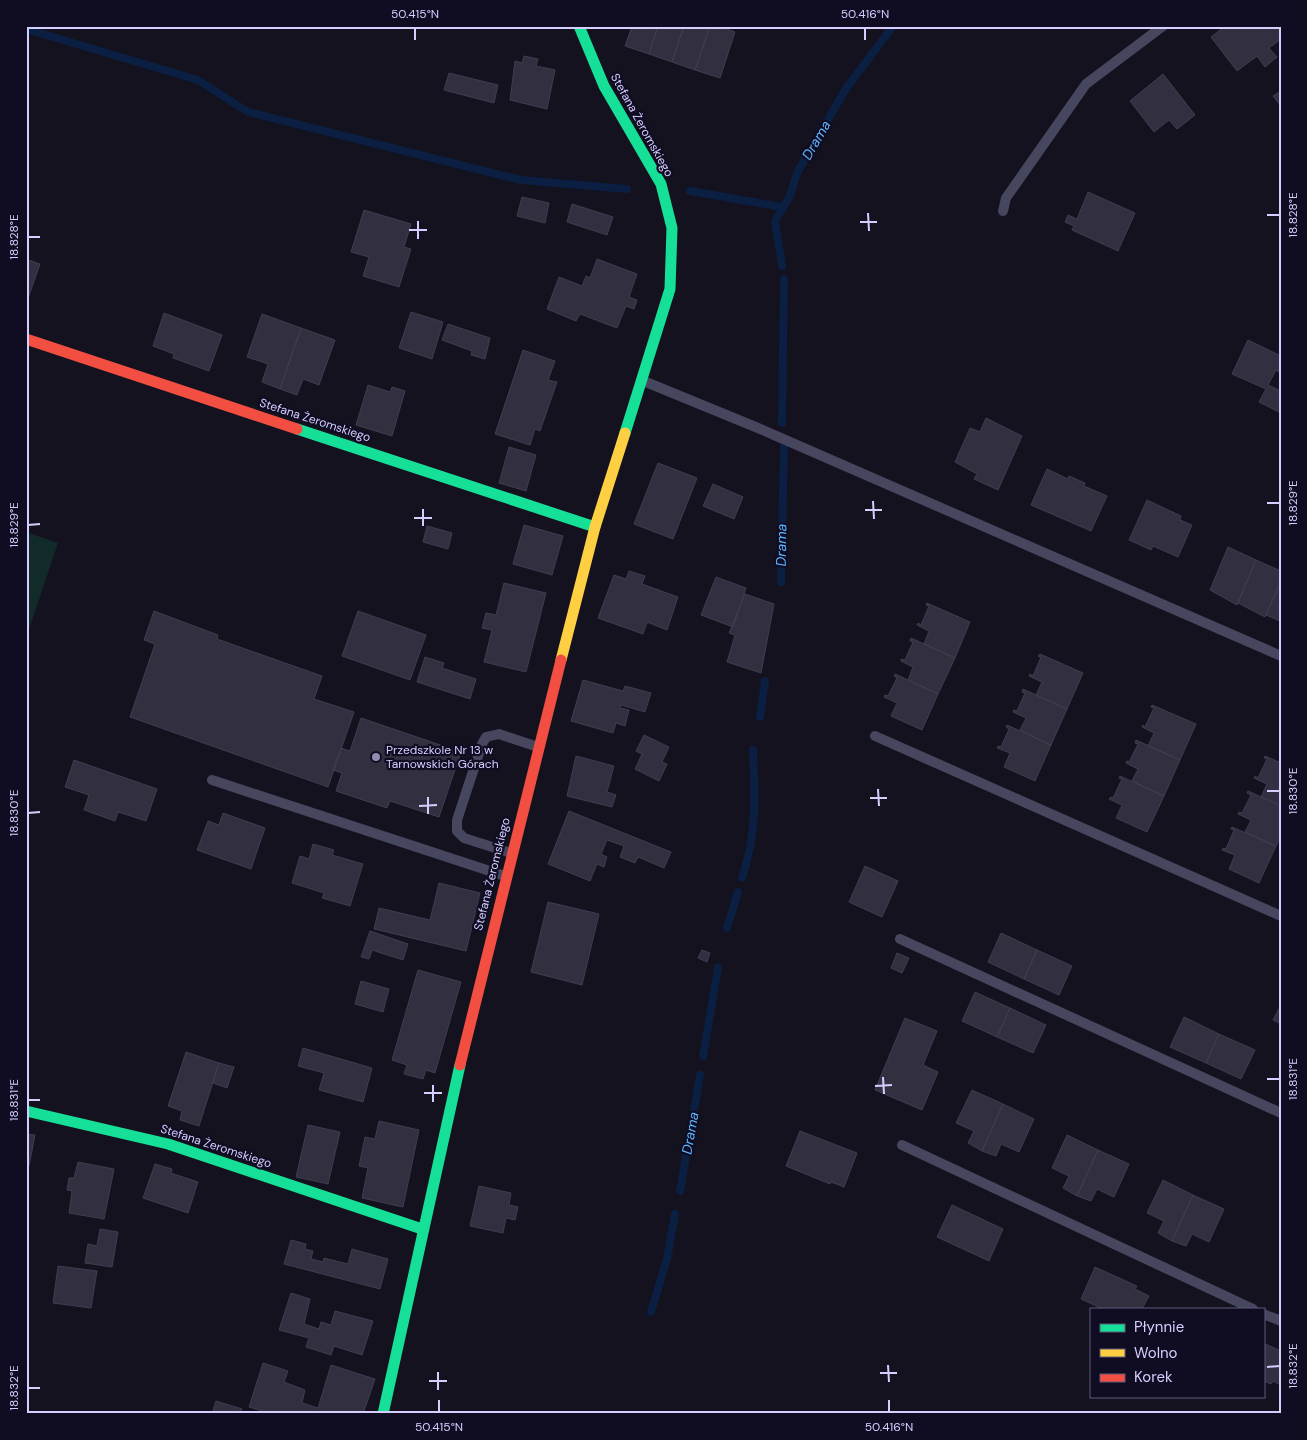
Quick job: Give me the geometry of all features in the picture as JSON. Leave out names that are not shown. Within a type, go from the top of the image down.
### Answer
[{"type":"street","name":"Stefana Żeromskiego","points":[[383,1414],[422,1229],[469,1023],[594,527],[670,289],[672,262],[671,220],[652,168],[604,86],[579,26]]},
{"type":"street","name":"Stefana Żeromskiego","points":[[26,338],[594,527]]},
{"type":"street","name":"Stefana Żeromskiego","points":[[26,1111],[168,1144],[422,1229]]},
{"type":"lane","points":[[1004,210],[1006,198],[1086,84],[1163,26]]},
{"type":"lane","points":[[642,380],[766,431],[1281,656]]},
{"type":"lane","points":[[511,853],[464,838],[457,831],[457,820],[482,744],[486,738],[499,734],[539,747]]},
{"type":"lane","points":[[875,736],[1281,916]]},
{"type":"lane","points":[[212,780],[506,876]]},
{"type":"lane","points":[[900,939],[1281,1114]]},
{"type":"lane","points":[[902,1145],[1251,1308]]},
{"type":"lane","points":[[1264,1314],[1281,1322]]},
{"type":"green space","points":[[26,532],[58,543],[26,638]]},
{"type":"building","points":[[632,26],[658,26],[649,54],[625,46]]},
{"type":"building","points":[[658,26],[684,26],[672,62],[649,54]]},
{"type":"building","points":[[684,26],[710,26],[695,70],[672,62]]},
{"type":"building","points":[[710,26],[718,26],[735,32],[720,78],[695,70]]},
{"type":"building","points":[[1225,26],[1281,26],[1281,39],[1269,48],[1277,57],[1265,67],[1257,56],[1237,71],[1211,37]]},
{"type":"building","points":[[524,56],[538,59],[536,66],[555,70],[547,109],[510,100],[515,61],[522,63]]},
{"type":"building","points":[[449,73],[498,85],[494,103],[444,90]]},
{"type":"building","points":[[1163,74],[1195,115],[1177,129],[1169,120],[1154,132],[1130,101]]},
{"type":"building","points":[[1281,91],[1281,106],[1273,96]]},
{"type":"building","points":[[1088,192],[1135,213],[1118,251],[1072,230],[1074,226],[1065,222],[1068,215],[1077,219]]},
{"type":"building","points":[[522,197],[549,203],[545,223],[517,216]]},
{"type":"building","points":[[572,204],[613,217],[607,235],[567,222]]},
{"type":"building","points":[[364,210],[411,224],[404,247],[411,249],[399,287],[363,276],[369,257],[351,252]]},
{"type":"building","points":[[26,259],[40,264],[26,304]]},
{"type":"building","points":[[597,259],[637,274],[629,297],[637,300],[634,309],[626,306],[617,328],[580,314],[576,321],[547,309],[559,277],[582,286],[586,276],[590,278]]},
{"type":"building","points":[[411,312],[443,322],[432,359],[399,348]]},
{"type":"building","points":[[164,313],[222,335],[209,371],[173,358],[174,354],[153,346]]},
{"type":"building","points":[[262,314],[301,328],[280,389],[262,382],[268,364],[247,357]]},
{"type":"building","points":[[448,324],[490,338],[485,359],[471,355],[472,351],[442,340]]},
{"type":"building","points":[[301,328],[335,340],[319,385],[303,379],[297,395],[280,389]]},
{"type":"building","points":[[1248,340],[1281,356],[1281,373],[1276,370],[1268,385],[1281,391],[1281,413],[1259,402],[1266,389],[1232,374]]},
{"type":"building","points":[[523,350],[555,361],[548,380],[557,382],[540,431],[535,429],[530,445],[495,434]]},
{"type":"building","points":[[368,385],[390,392],[392,387],[405,391],[392,436],[356,425]]},
{"type":"building","points":[[986,418],[1022,436],[998,490],[974,479],[977,474],[955,462],[970,428],[980,432]]},
{"type":"building","points":[[509,447],[536,455],[526,491],[499,483]]},
{"type":"building","points":[[658,463],[697,478],[673,539],[634,524]]},
{"type":"building","points":[[1047,469],[1068,479],[1069,476],[1085,483],[1084,486],[1107,496],[1091,531],[1031,505]]},
{"type":"building","points":[[713,484],[743,497],[734,519],[703,506]]},
{"type":"building","points":[[1147,500],[1181,516],[1180,520],[1192,525],[1178,557],[1153,546],[1151,550],[1129,540]]},
{"type":"building","points":[[524,525],[563,536],[552,575],[513,564]]},
{"type":"building","points":[[427,526],[452,533],[448,549],[423,542]]},
{"type":"building","points":[[1228,547],[1256,560],[1237,605],[1210,590]]},
{"type":"building","points":[[1256,560],[1281,571],[1281,581],[1265,617],[1238,603]]},
{"type":"building","points":[[629,571],[645,576],[642,584],[678,597],[667,630],[647,622],[643,634],[598,618],[614,575],[626,579]]},
{"type":"building","points":[[716,577],[746,588],[733,627],[701,615]]},
{"type":"building","points":[[1281,581],[1281,624],[1280,621],[1266,615]]},
{"type":"building","points":[[504,583],[546,593],[526,672],[484,662],[492,630],[482,628],[486,613],[496,615]]},
{"type":"building","points":[[745,594],[774,604],[761,673],[727,662],[735,635],[729,633]]},
{"type":"building","points":[[927,603],[970,622],[955,658],[924,644],[929,631],[917,625],[918,623],[921,625],[929,606],[926,605]]},
{"type":"building","points":[[154,611],[218,635],[217,639],[322,676],[314,699],[354,712],[328,787],[130,717],[155,644],[144,640]]},
{"type":"building","points":[[358,611],[426,635],[410,680],[342,656]]},
{"type":"building","points":[[911,638],[955,658],[938,694],[908,680],[913,667],[901,661],[901,659],[905,660],[913,642],[910,641]]},
{"type":"building","points":[[1040,654],[1083,673],[1067,709],[1036,695],[1042,682],[1029,676],[1030,674],[1033,676],[1041,657],[1038,656]]},
{"type":"building","points":[[425,657],[444,663],[442,668],[476,679],[470,699],[417,682]]},
{"type":"building","points":[[895,674],[938,694],[922,730],[891,716],[897,703],[884,697],[885,695],[888,696],[897,678],[894,676]]},
{"type":"building","points":[[583,680],[623,691],[625,686],[651,693],[645,712],[621,705],[620,708],[629,710],[625,726],[616,723],[613,733],[571,721]]},
{"type":"building","points":[[1023,689],[1067,709],[1051,745],[1020,730],[1026,718],[1013,712],[1014,710],[1017,711],[1025,693],[1022,692]]},
{"type":"building","points":[[1152,705],[1196,724],[1180,760],[1148,746],[1154,733],[1142,727],[1143,725],[1145,727],[1154,708],[1151,707]]},
{"type":"building","points":[[361,718],[461,752],[439,817],[390,801],[387,808],[336,791],[342,773],[333,770],[341,748],[350,751]]},
{"type":"building","points":[[1007,725],[1051,745],[1035,781],[1004,767],[1010,753],[997,748],[998,746],[1001,747],[1009,729],[1006,727]]},
{"type":"building","points":[[644,735],[669,747],[662,762],[667,764],[659,781],[635,769],[642,754],[636,751]]},
{"type":"building","points":[[1136,740],[1180,760],[1164,796],[1132,781],[1138,769],[1126,763],[1127,761],[1129,762],[1138,744],[1135,743]]},
{"type":"building","points":[[576,756],[614,766],[607,792],[616,795],[612,807],[567,796]]},
{"type":"building","points":[[1265,756],[1281,763],[1281,806],[1261,797],[1267,784],[1254,778],[1255,776],[1258,778],[1267,759],[1264,758]]},
{"type":"building","points":[[74,760],[157,789],[146,821],[118,812],[115,821],[84,810],[89,795],[65,787]]},
{"type":"building","points":[[1120,776],[1164,796],[1147,832],[1116,818],[1122,805],[1109,799],[1113,798],[1122,779],[1119,778]]},
{"type":"building","points":[[1248,791],[1281,806],[1281,836],[1276,846],[1245,832],[1251,820],[1238,814],[1239,812],[1242,813],[1251,795],[1247,793]]},
{"type":"building","points":[[569,811],[671,852],[664,868],[638,857],[635,863],[620,857],[624,846],[607,840],[601,854],[607,857],[604,867],[597,864],[590,881],[548,864]]},
{"type":"building","points":[[223,813],[265,828],[251,869],[197,850],[208,821],[219,825]]},
{"type":"building","points":[[1232,827],[1276,846],[1259,883],[1229,869],[1235,855],[1222,850],[1223,848],[1226,849],[1234,830],[1231,829]]},
{"type":"building","points":[[313,844],[334,850],[332,855],[363,864],[350,906],[322,898],[324,893],[292,883],[300,856],[309,859]]},
{"type":"building","points":[[865,866],[898,881],[882,917],[849,902]]},
{"type":"building","points":[[439,883],[480,893],[466,951],[374,929],[379,908],[430,920]]},
{"type":"building","points":[[548,902],[599,914],[582,985],[531,972]]},
{"type":"building","points":[[370,931],[408,944],[403,960],[372,950],[369,959],[361,957]]},
{"type":"building","points":[[1001,933],[1037,950],[1024,979],[988,962]]},
{"type":"building","points":[[702,950],[710,953],[707,962],[698,958]]},
{"type":"building","points":[[1037,950],[1072,966],[1059,995],[1024,979]]},
{"type":"building","points":[[897,953],[909,958],[902,973],[891,968]]},
{"type":"building","points":[[418,970],[461,982],[435,1073],[426,1070],[423,1079],[404,1074],[407,1065],[392,1060]]},
{"type":"building","points":[[361,981],[389,989],[383,1012],[355,1004]]},
{"type":"building","points":[[975,992],[1010,1008],[997,1037],[962,1021]]},
{"type":"building","points":[[1281,1005],[1281,1024],[1273,1020]]},
{"type":"building","points":[[1010,1008],[1046,1025],[1033,1053],[997,1037]]},
{"type":"building","points":[[1184,1017],[1219,1034],[1206,1063],[1170,1047]]},
{"type":"building","points":[[905,1018],[937,1031],[923,1065],[938,1072],[922,1110],[875,1090]]},
{"type":"building","points":[[1219,1034],[1255,1050],[1241,1079],[1206,1063]]},
{"type":"building","points":[[303,1048],[372,1068],[363,1102],[319,1090],[324,1073],[298,1066]]},
{"type":"building","points":[[186,1052],[219,1063],[199,1126],[180,1120],[182,1111],[168,1106]]},
{"type":"building","points":[[219,1063],[234,1067],[227,1088],[213,1083]]},
{"type":"building","points":[[972,1090],[1003,1104],[982,1151],[968,1143],[974,1131],[956,1123]]},
{"type":"building","points":[[1003,1104],[1034,1119],[1019,1152],[1001,1144],[996,1156],[982,1151]]},
{"type":"building","points":[[379,1121],[419,1130],[403,1207],[362,1198],[368,1168],[359,1166],[365,1137],[375,1139]]},
{"type":"building","points":[[308,1125],[340,1132],[328,1184],[296,1177]]},
{"type":"building","points":[[800,1131],[857,1153],[844,1187],[831,1182],[830,1184],[786,1166]]},
{"type":"building","points":[[26,1134],[35,1135],[29,1166],[26,1164]]},
{"type":"building","points":[[1067,1135],[1098,1150],[1077,1196],[1063,1188],[1069,1176],[1052,1168]]},
{"type":"building","points":[[1098,1150],[1129,1164],[1114,1197],[1097,1189],[1091,1201],[1077,1196]]},
{"type":"building","points":[[78,1162],[114,1169],[104,1219],[69,1213],[72,1191],[67,1190],[69,1178],[74,1178]]},
{"type":"building","points":[[155,1164],[172,1169],[171,1173],[198,1182],[188,1213],[143,1198]]},
{"type":"building","points":[[1163,1180],[1193,1195],[1172,1241],[1158,1233],[1164,1221],[1147,1213]]},
{"type":"building","points":[[479,1186],[511,1193],[509,1205],[518,1207],[515,1220],[506,1218],[503,1233],[470,1226]]},
{"type":"building","points":[[1193,1195],[1224,1209],[1209,1242],[1192,1234],[1186,1246],[1172,1241]]},
{"type":"building","points":[[952,1205],[1003,1229],[989,1261],[937,1237]]},
{"type":"building","points":[[100,1229],[118,1232],[112,1267],[85,1263],[88,1244],[97,1246]]},
{"type":"building","points":[[291,1240],[306,1244],[305,1249],[313,1251],[311,1259],[323,1262],[324,1258],[348,1264],[352,1249],[388,1259],[380,1289],[284,1264]]},
{"type":"building","points":[[58,1266],[97,1271],[91,1308],[53,1303]]},
{"type":"building","points":[[1095,1267],[1137,1286],[1135,1289],[1149,1296],[1143,1308],[1101,1308],[1081,1299]]},
{"type":"building","points":[[291,1293],[310,1299],[304,1324],[319,1329],[321,1322],[331,1325],[335,1311],[373,1321],[362,1355],[334,1346],[331,1355],[306,1347],[309,1338],[279,1330]]},
{"type":"building","points":[[1264,1343],[1281,1351],[1281,1385],[1273,1381],[1271,1384],[1264,1381]]},
{"type":"building","points":[[263,1363],[288,1371],[284,1382],[305,1390],[302,1403],[318,1408],[331,1365],[375,1379],[363,1414],[272,1414],[249,1407]]},
{"type":"building","points":[[216,1401],[242,1409],[240,1414],[212,1414]]},
{"type":"waterway","name":"Drama","points":[[782,266],[775,221],[790,196],[797,173],[845,90],[893,26]]},
{"type":"waterway","points":[[26,29],[198,80],[248,112],[521,180],[627,189]]},
{"type":"waterway","points":[[690,191],[782,207]]},
{"type":"waterway","name":"Drama","points":[[782,423],[784,279]]},
{"type":"waterway","name":"Drama","points":[[781,582],[784,447]]},
{"type":"waterway","name":"Drama","points":[[760,717],[765,681]]},
{"type":"waterway","name":"Drama","points":[[742,878],[753,830],[753,750]]},
{"type":"waterway","name":"Drama","points":[[727,928],[738,892]]},
{"type":"waterway","name":"Drama","points":[[703,1056],[718,968]]},
{"type":"waterway","name":"Drama","points":[[680,1191],[700,1075]]},
{"type":"waterway","name":"Drama","points":[[651,1312],[667,1259],[675,1214]]},
{"type":"traffic: fast","points":[[579,26],[604,86],[661,184],[672,228],[670,289],[625,433]]},
{"type":"traffic: fast","points":[[297,429],[595,527]]},
{"type":"traffic: fast","points":[[383,1414],[460,1065]]},
{"type":"traffic: fast","points":[[26,1111],[168,1144],[422,1229]]},
{"type":"traffic: slow","points":[[561,660],[595,527],[625,433]]},
{"type":"traffic: jam","points":[[26,339],[297,429]]},
{"type":"traffic: jam","points":[[460,1065],[561,660]]},
{"type":"place","name":"Przedszkole Nr 13 w Tarnowskich Górach","points":[[376,757]]}]
